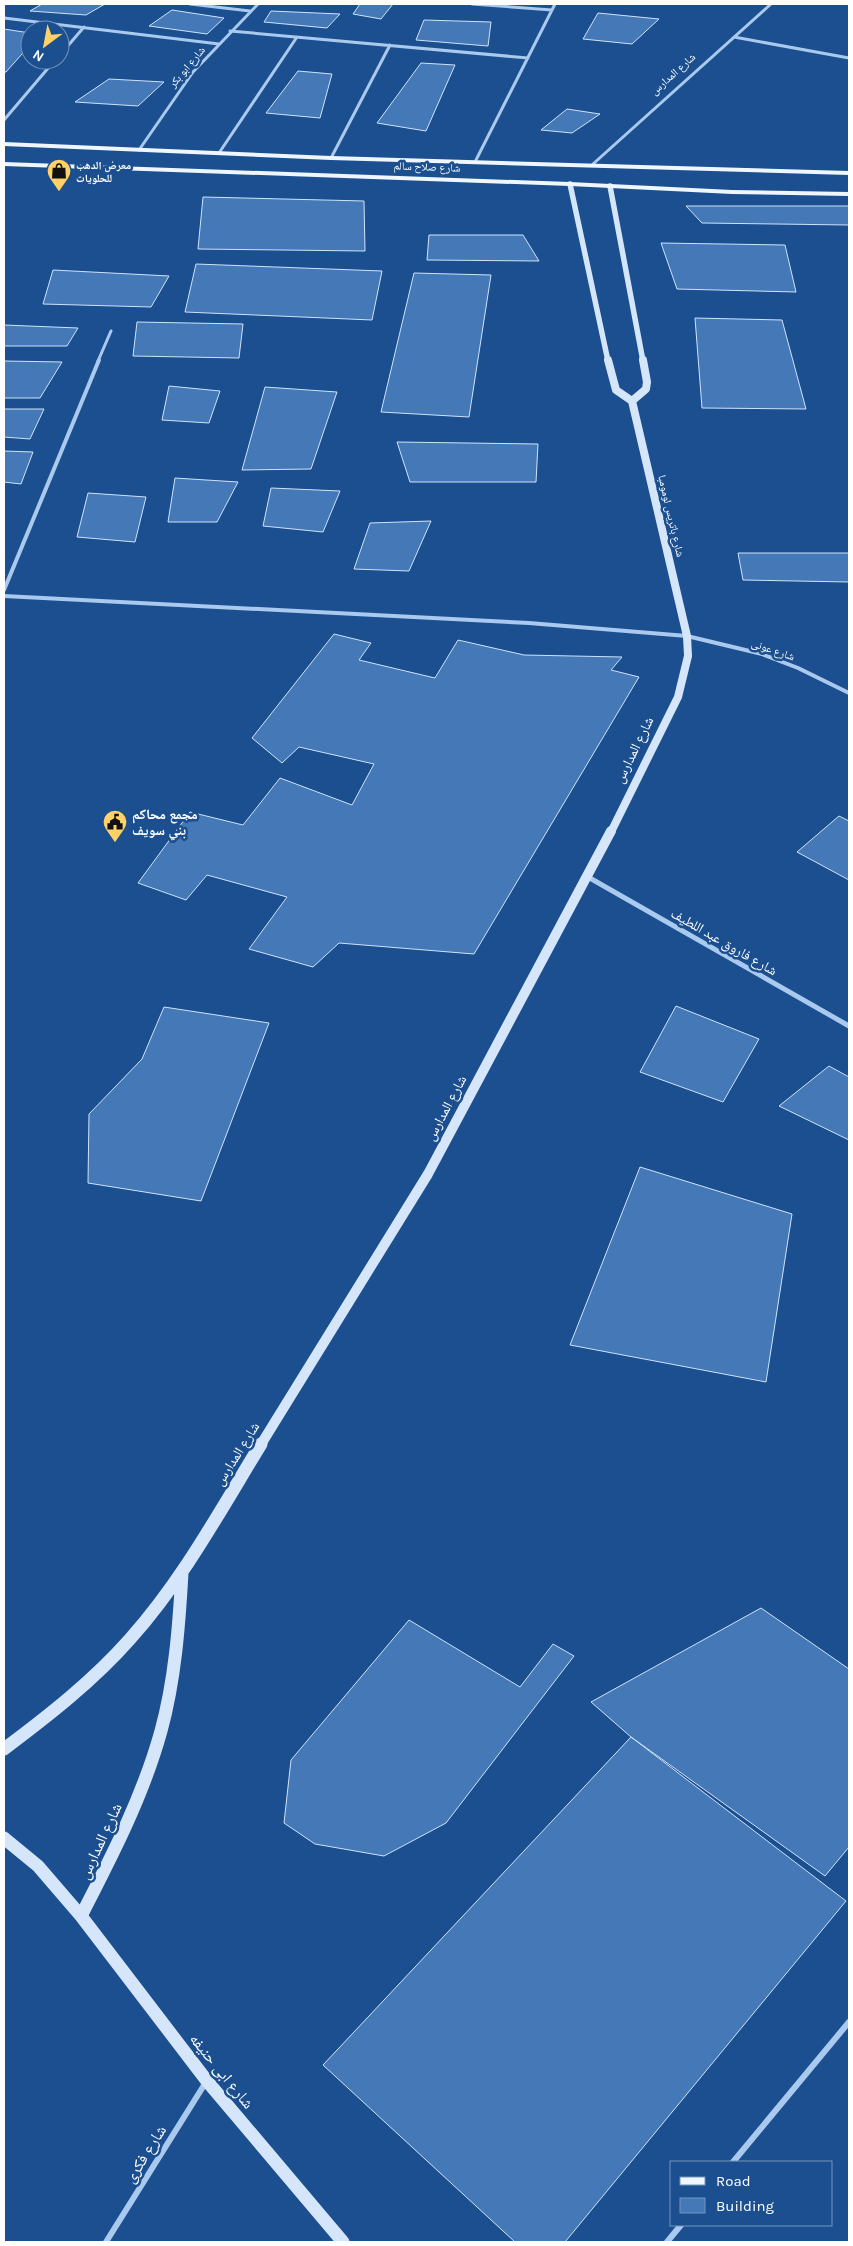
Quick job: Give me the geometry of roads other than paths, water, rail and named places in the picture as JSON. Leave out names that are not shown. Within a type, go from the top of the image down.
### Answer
[{"type":"main road","name":"شارع صلاح سالم","points":[[4,144],[331,158],[476,160],[849,172]]},
{"type":"main road","name":"شارع صلاح سالم","points":[[4,164],[570,184],[732,192],[849,194]]},
{"type":"street","points":[[190,4],[250,11]]},
{"type":"street","name":"شارع ابو بكر","points":[[139,150],[177,92],[230,31],[258,4]]},
{"type":"street","points":[[472,4],[552,10]]},
{"type":"street","points":[[476,160],[555,4]]},
{"type":"street","name":"شارع المدارس","points":[[593,164],[771,4]]},
{"type":"street","points":[[4,18],[219,44]]},
{"type":"street","points":[[70,43],[84,27]]},
{"type":"street","points":[[230,31],[528,58]]},
{"type":"street","points":[[219,153],[297,37]]},
{"type":"street","points":[[734,37],[849,58]]},
{"type":"street","points":[[331,158],[390,45]]},
{"type":"street","points":[[4,120],[46,70]]},
{"type":"street","points":[[570,184],[612,383],[616,390],[632,401],[646,389],[647,382],[610,186]]},
{"type":"street","points":[[4,590],[111,331]]},
{"type":"street","name":"شارع باتريس لومومبا","points":[[632,401],[687,636]]},
{"type":"street","name":"شارع عونى","points":[[4,596],[528,623],[687,636],[762,654],[798,668],[849,693]]},
{"type":"street","name":"شارع المدارس","points":[[4,1749],[49,1715],[101,1669],[145,1622],[182,1572],[428,1174],[588,877],[678,697],[688,656],[687,636]]},
{"type":"street","name":"شارع فاروق عبد اللطيف","points":[[588,877],[849,1026]]},
{"type":"street","name":"شارع المدارس","points":[[81,1916],[118,1844],[148,1773],[168,1704],[179,1636],[182,1572]]},
{"type":"street","name":"شارع ابى حنيفه","points":[[4,1838],[38,1866],[81,1916],[207,2081],[343,2242]]},
{"type":"street","points":[[734,2161],[849,2022]]},
{"type":"street","name":"شارع فكرى","points":[[106,2242],[207,2081]]},
{"type":"street","points":[[667,2242],[681,2226]]},
{"type":"place","name":"معرض الدهب للحلويات","points":[[59,192]]},
{"type":"place","name":"مجمع محاكم بني سويف","points":[[115,843]]}]
